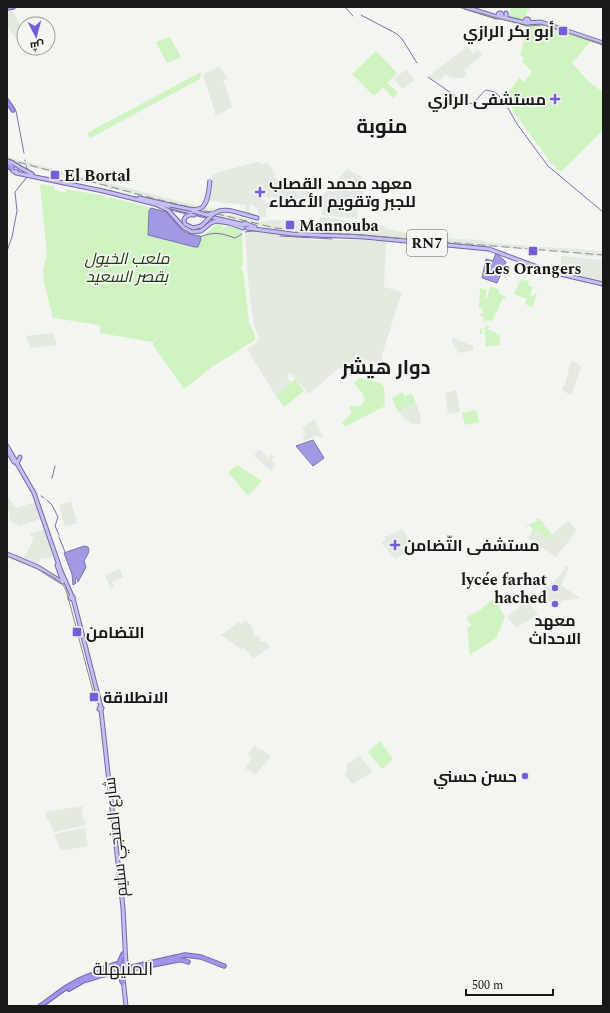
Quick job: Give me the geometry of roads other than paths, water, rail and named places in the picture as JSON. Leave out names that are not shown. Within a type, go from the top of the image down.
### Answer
[{"type":"highway","points":[[7,8],[13,7]]},
{"type":"highway","points":[[7,101],[8,106],[13,110]]},
{"type":"highway","points":[[7,163],[12,169],[7,170]]},
{"type":"highway","points":[[44,1006],[86,974],[119,963],[123,954]]},
{"type":"highway","points":[[40,1006],[88,976],[114,970],[182,958],[185,955],[194,956],[224,966]]},
{"type":"highway","points":[[182,958],[188,962]]},
{"type":"highway","points":[[101,969],[120,965]]},
{"type":"highway","points":[[73,984],[100,976],[120,973]]},
{"type":"highway","points":[[100,976],[117,975],[121,978],[123,983]]},
{"type":"highway","points":[[46,998],[52,998]]},
{"type":"main road","points":[[465,7],[500,16],[541,22],[603,42]]},
{"type":"main road","points":[[527,21],[544,22],[584,35],[590,35],[603,42]]},
{"type":"main road","points":[[7,163],[18,166],[35,175],[103,189],[169,207],[207,215],[216,212],[230,211],[252,218]]},
{"type":"main road","points":[[15,166],[18,166],[19,171],[16,173],[12,169],[15,166]]},
{"type":"main road","name":"RN7","points":[[16,173],[114,193],[246,226],[286,232],[384,238],[490,247],[551,271],[603,284]]},
{"type":"main road","points":[[32,176],[39,181]]},
{"type":"main road","points":[[169,207],[192,210],[200,209],[207,201],[210,178]]},
{"type":"main road","points":[[169,207],[184,226],[195,229],[221,212],[232,212],[257,218]]},
{"type":"main road","name":"RN7","points":[[169,207],[183,227],[189,231],[196,232],[203,230],[213,222],[223,222],[309,236],[364,237],[489,249],[551,272],[603,284]]},
{"type":"main road","points":[[216,212],[201,226],[193,228],[187,226],[184,221],[185,217],[192,214],[223,222]]},
{"type":"main road","points":[[189,228],[185,226],[183,222],[185,215],[191,213],[202,215]]},
{"type":"main road","points":[[196,232],[203,231],[215,222],[229,223]]},
{"type":"main road","name":"RN7","points":[[237,223],[246,223],[255,227]]},
{"type":"main road","points":[[309,236],[313,237]]},
{"type":"main road","name":"شارع المنجي سليم","points":[[7,446],[34,493],[64,584],[71,597]]},
{"type":"main road","name":"شارع المنجي سليم","points":[[7,450],[31,492],[71,597],[100,709],[123,908],[126,965]]},
{"type":"main road","points":[[12,454],[20,457],[18,464]]},
{"type":"main road","points":[[7,554],[38,566],[54,575],[64,584]]},
{"type":"main road","points":[[54,575],[61,573]]},
{"type":"main road","name":"شارع المنجي سليم","points":[[100,709],[121,900],[123,954],[120,965]]},
{"type":"main road","points":[[125,996],[125,976],[128,968],[126,965],[120,965],[118,969],[123,976],[123,983],[126,1006]]},
{"type":"main road","points":[[120,973],[126,972]]},
{"type":"waterway","points":[[345,7],[353,16]]},
{"type":"waterway","points":[[361,15],[397,34],[402,39],[417,63]]},
{"type":"waterway","points":[[428,77],[467,104],[476,101],[486,90],[495,92],[505,102]]},
{"type":"waterway","points":[[11,104],[14,109]]},
{"type":"waterway","points":[[508,108],[517,124],[548,166],[603,212]]},
{"type":"waterway","points":[[16,111],[24,153]]},
{"type":"waterway","points":[[26,166],[28,170]]},
{"type":"waterway","points":[[7,251],[12,237],[17,211],[15,192],[27,177]]},
{"type":"waterway","points":[[41,180],[58,183]]},
{"type":"waterway","points":[[60,184],[64,185]]},
{"type":"waterway","points":[[67,185],[105,193]]},
{"type":"waterway","points":[[123,197],[134,200]]},
{"type":"waterway","points":[[171,210],[186,214]]},
{"type":"waterway","points":[[245,232],[256,231]]},
{"type":"waterway","points":[[200,237],[218,233],[235,238],[242,234]]},
{"type":"waterway","points":[[280,236],[332,239]]},
{"type":"waterway","points":[[52,478],[55,466]]},
{"type":"waterway","points":[[47,500],[52,505],[58,517],[55,526],[59,535]]},
{"type":"waterway","points":[[59,537],[65,552]]},
{"type":"tram line","points":[[458,7],[527,26],[544,25],[603,44]]},
{"type":"tram line","points":[[7,556],[53,577],[64,586],[96,703]]},
{"type":"railway","points":[[7,159],[152,198],[275,228],[603,255]]},
{"type":"place","name":"أبو بكر الرازي","points":[[563,31]]},
{"type":"place","name":"مستشفى الرازي","points":[[555,99]]},
{"type":"place","name":"El Bortal","points":[[55,175]]},
{"type":"place","name":"معهد محمد القصاب للجبر وتقويم الأعضاء","points":[[260,192]]},
{"type":"place","name":"Mannouba","points":[[290,225]]},
{"type":"place","name":"Les Orangers","points":[[533,251]]},
{"type":"place","name":"مستشفى التّضامن","points":[[395,545]]},
{"type":"place","name":"lycée farhat hached","points":[[555,588]]},
{"type":"place","name":"معهد الاحداث","points":[[555,604]]},
{"type":"place","name":"التضامن","points":[[77,632]]},
{"type":"place","name":"الانطلاقة","points":[[94,697]]},
{"type":"place","name":"حسن حسني","points":[[525,776]]},
{"type":"district","name":"منوبة","points":[[382,126]]},
{"type":"district","name":"دوار هيشر","points":[[386,367]]},
{"type":"district","name":"المنيهلة","points":[[123,969]]},
{"type":"park label","name":"ملعب الخيول بقصر السعيد","points":[[127,267]]}]
